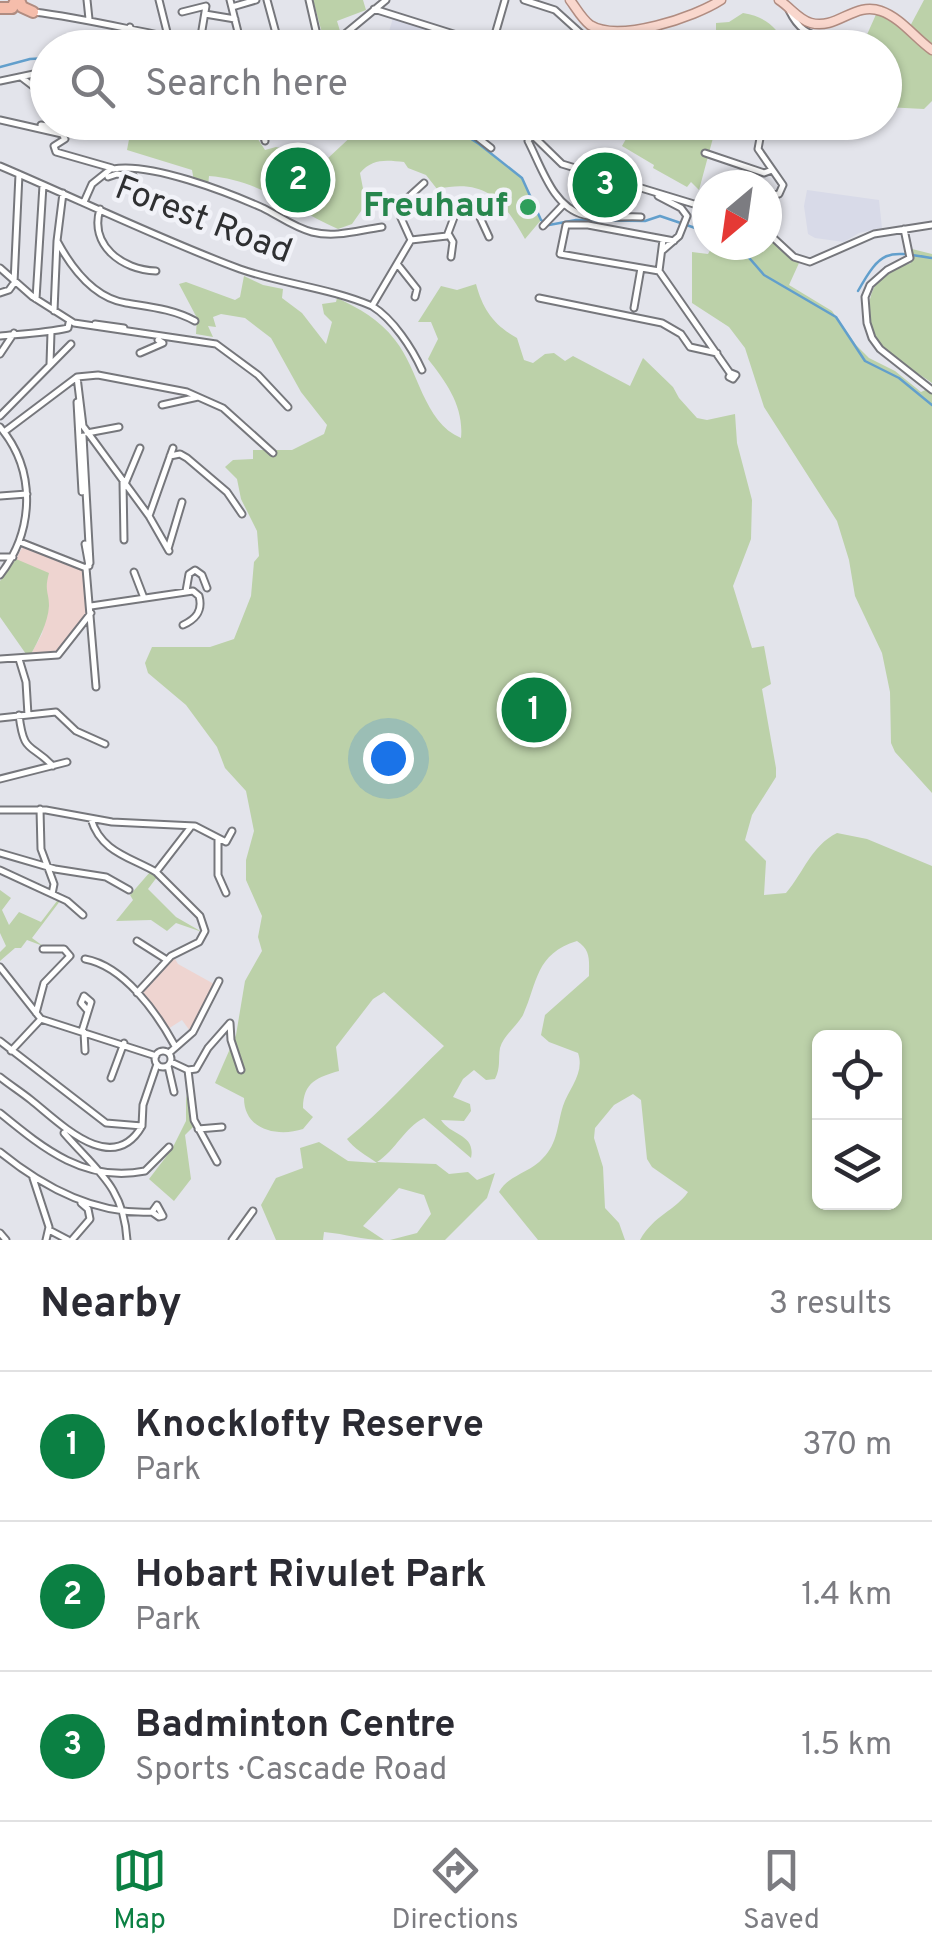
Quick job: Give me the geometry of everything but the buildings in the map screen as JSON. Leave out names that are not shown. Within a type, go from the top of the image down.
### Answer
[{"type":"highway","points":[[11,4],[34,12]]},
{"type":"main road","points":[[570,0],[589,24],[610,30],[677,20],[721,0]]},
{"type":"main road","points":[[779,0],[804,20],[816,24],[830,23],[861,9],[878,10],[896,19],[932,50]]},
{"type":"street","points":[[86,0],[89,18]]},
{"type":"street","points":[[159,0],[166,30]]},
{"type":"street","points":[[238,30],[231,4],[255,0]]},
{"type":"street","points":[[267,0],[275,30]]},
{"type":"street","points":[[309,0],[317,30]]},
{"type":"street","points":[[370,0],[374,10]]},
{"type":"street","points":[[348,30],[386,0]]},
{"type":"street","points":[[498,30],[505,0]]},
{"type":"street","points":[[524,0],[555,10],[577,30]]},
{"type":"street","points":[[789,8],[805,30]]},
{"type":"street","points":[[182,12],[205,10],[235,18]]},
{"type":"street","points":[[202,30],[205,10]]},
{"type":"street","points":[[374,10],[441,30]]},
{"type":"street","points":[[34,12],[89,18],[143,30]]},
{"type":"street","points":[[0,81],[30,75]]},
{"type":"street","points":[[20,77],[30,84]]},
{"type":"street","points":[[0,120],[30,125]]},
{"type":"street","points":[[18,123],[30,126]]},
{"type":"street","points":[[63,140],[54,146],[56,152],[113,169],[163,172],[250,203],[311,232],[332,234],[382,227]]},
{"type":"street","points":[[482,140],[492,148]]},
{"type":"street","points":[[526,140],[563,205],[586,221],[674,241]]},
{"type":"street","points":[[529,140],[534,154]]},
{"type":"street","points":[[535,140],[565,166],[692,204]]},
{"type":"street","points":[[759,140],[758,146],[772,170]]},
{"type":"street","points":[[705,153],[755,170]]},
{"type":"street","name":"Forest Road","points":[[0,166],[99,212],[238,268],[372,306]]},
{"type":"street","points":[[84,202],[94,182],[113,169]]},
{"type":"street","points":[[4,292],[14,285],[19,174]]},
{"type":"street","points":[[89,192],[115,174],[134,177]]},
{"type":"street","points":[[411,240],[402,222],[401,207],[424,184]]},
{"type":"street","points":[[36,298],[43,185]]},
{"type":"street","points":[[657,193],[684,211],[684,225],[662,253]]},
{"type":"street","points":[[54,312],[63,194]]},
{"type":"street","points":[[61,203],[60,240],[74,263],[98,287],[134,303]]},
{"type":"street","points":[[545,224],[563,205]]},
{"type":"street","points":[[451,258],[453,242],[449,235],[456,212],[466,207],[477,211],[488,237]]},
{"type":"street","points":[[99,212],[100,232],[106,245],[132,264],[156,271]]},
{"type":"street","points":[[641,216],[566,225],[560,254],[659,272],[717,353],[736,389]]},
{"type":"street","points":[[782,246],[794,257],[810,262],[874,234],[932,225]]},
{"type":"street","points":[[904,229],[909,253],[918,262]]},
{"type":"street","points":[[411,240],[449,235]]},
{"type":"street","points":[[659,272],[664,244],[660,238]]},
{"type":"street","points":[[411,240],[372,306],[410,348],[422,370]]},
{"type":"street","points":[[57,241],[72,266],[93,287],[116,300],[175,312],[195,321]]},
{"type":"street","points":[[909,253],[870,284],[865,296],[866,323],[880,349],[932,390]]},
{"type":"street","points":[[398,265],[417,289],[415,297]]},
{"type":"street","points":[[0,268],[68,320],[144,336],[216,344],[258,375],[288,408]]},
{"type":"street","points":[[634,308],[641,268]]},
{"type":"street","points":[[4,292],[29,293]]},
{"type":"street","points":[[539,298],[662,323],[680,334],[692,348],[717,353]]},
{"type":"street","points":[[68,320],[124,328]]},
{"type":"street","points":[[0,334],[51,332],[68,328],[68,320]]},
{"type":"street","points":[[50,366],[51,332]]},
{"type":"street","points":[[0,354],[12,334]]},
{"type":"street","points":[[140,354],[163,343],[144,336]]},
{"type":"street","points":[[0,416],[72,344]]},
{"type":"street","points":[[57,359],[68,354]]},
{"type":"street","points":[[77,377],[84,431],[87,567]]},
{"type":"street","points":[[0,575],[20,542],[26,516],[19,461],[2,432],[77,377],[115,378],[198,397],[233,414],[273,453]]},
{"type":"street","points":[[79,390],[82,492]]},
{"type":"street","points":[[162,405],[198,397]]},
{"type":"street","points":[[84,431],[119,427]]},
{"type":"street","points":[[84,431],[149,516],[169,550],[182,502]]},
{"type":"street","points":[[125,537],[124,483],[140,448]]},
{"type":"street","points":[[149,516],[173,448]]},
{"type":"street","points":[[170,456],[184,456],[218,484],[242,514]]},
{"type":"street","points":[[0,496],[26,494]]},
{"type":"street","points":[[20,542],[87,567]]},
{"type":"street","points":[[85,544],[96,687]]},
{"type":"street","points":[[0,557],[12,557]]},
{"type":"street","points":[[186,591],[189,574],[194,570],[207,588]]},
{"type":"street","points":[[134,572],[144,598]]},
{"type":"street","points":[[0,659],[58,655],[92,609],[186,591],[198,594],[201,605],[196,617],[183,625]]},
{"type":"street","points":[[19,658],[26,682],[28,714]]},
{"type":"street","points":[[0,718],[57,713],[78,733],[105,744]]},
{"type":"street","points":[[19,716],[22,738],[28,748],[53,766]]},
{"type":"street","points":[[0,779],[67,762]]},
{"type":"street","points":[[0,810],[40,810],[91,819],[199,828],[228,841],[232,831]]},
{"type":"street","points":[[40,810],[40,836],[46,868],[54,884],[52,895]]},
{"type":"street","points":[[91,819],[111,849],[156,872],[179,892],[205,924],[199,942],[167,960],[137,993]]},
{"type":"street","points":[[156,872],[190,828]]},
{"type":"street","points":[[218,839],[218,874],[226,893]]},
{"type":"street","points":[[0,853],[46,868],[106,877],[129,890]]},
{"type":"street","points":[[0,870],[67,901],[83,915]]},
{"type":"street","points":[[137,941],[167,960]]},
{"type":"street","points":[[12,1051],[38,1016],[44,983],[70,956],[64,949],[45,946]]},
{"type":"street","points":[[85,958],[109,968],[137,993],[175,1046]]},
{"type":"street","points":[[0,967],[38,1016],[188,1070],[196,1069],[230,1023],[241,1070]]},
{"type":"street","points":[[174,1092],[169,1053],[193,1032],[220,981]]},
{"type":"street","points":[[86,1052],[83,1032],[88,1010]]},
{"type":"street","points":[[0,1041],[106,1124],[142,1126]]},
{"type":"street","points":[[110,1078],[124,1044]]},
{"type":"street","points":[[0,1077],[60,1126],[80,1139],[105,1146],[133,1138],[142,1126],[143,1105],[156,1060],[161,1051],[169,1053]]},
{"type":"street","points":[[188,1070],[190,1101],[198,1129],[217,1162]]},
{"type":"street","points":[[0,1113],[59,1158],[98,1173],[145,1171],[169,1147]]},
{"type":"street","points":[[60,1126],[98,1173],[112,1184],[127,1218],[127,1240]]},
{"type":"street","points":[[198,1129],[222,1127]]},
{"type":"street","points":[[0,1152],[31,1175],[79,1200],[123,1212],[152,1212]]},
{"type":"street","points":[[31,1175],[50,1230],[46,1240]]},
{"type":"street","points":[[50,1230],[70,1240],[90,1219],[88,1209],[79,1200]]},
{"type":"street","points":[[232,1240],[254,1213]]},
{"type":"shaded area","points":[[393,18],[435,30],[389,30]]},
{"type":"shaded area","points":[[807,190],[879,200],[882,228],[859,233],[844,242],[815,238],[808,234],[804,206]]},
{"type":"shaded area","points":[[23,546],[84,570],[89,612],[57,653],[31,654],[42,634],[49,605],[16,559]]},
{"type":"shaded area","points":[[174,957],[178,964],[214,984],[190,1031],[182,1020],[168,1029],[141,995]]},
{"type":"green space","points":[[313,0],[363,0],[366,10],[337,21],[340,30],[321,30]]},
{"type":"green space","points":[[924,0],[932,0],[932,101],[924,109],[902,108],[902,30],[869,30],[878,10],[908,30]]},
{"type":"green space","points":[[743,13],[758,17],[775,30],[716,30],[716,23],[729,22]]},
{"type":"green space","points":[[129,140],[258,140],[265,150],[276,147],[326,160],[347,140],[473,140],[522,178],[541,220],[525,239],[509,213],[491,195],[468,187],[437,189],[426,175],[408,168],[404,162],[386,161],[375,162],[360,173],[366,204],[352,224],[338,229],[243,183],[209,176],[208,187],[194,181],[192,170],[127,150]]},
{"type":"green space","points":[[625,140],[712,140],[704,170],[692,170],[692,183],[687,187],[653,168],[654,165],[622,146]]},
{"type":"green space","points":[[782,248],[799,263],[789,285],[832,311],[869,358],[895,371],[921,392],[932,387],[932,793],[891,743],[890,692],[882,653],[855,596],[837,521],[764,407],[745,348],[729,327],[692,303],[692,260],[782,260]]},
{"type":"green space","points":[[912,249],[932,254],[932,383],[886,350],[875,337],[869,320],[876,285],[888,272],[911,263]]},
{"type":"green space","points":[[244,276],[283,289],[282,298],[302,313],[326,344],[332,322],[324,314],[322,304],[336,302],[337,298],[369,315],[403,352],[438,420],[461,438],[457,406],[428,359],[438,339],[431,322],[418,322],[441,286],[457,290],[476,284],[490,316],[517,338],[524,360],[533,363],[554,353],[565,361],[573,356],[630,386],[643,358],[697,418],[707,420],[735,414],[737,443],[752,500],[751,539],[733,586],[752,648],[764,646],[771,684],[762,689],[776,768],[776,777],[752,815],[745,840],[766,861],[764,895],[786,893],[814,852],[837,833],[867,839],[932,866],[932,1240],[640,1240],[688,1192],[652,1167],[647,1159],[641,1100],[633,1094],[614,1105],[595,1128],[594,1138],[603,1167],[605,1208],[619,1223],[625,1240],[538,1240],[499,1192],[548,1152],[578,1074],[578,1053],[541,1035],[545,1015],[589,976],[587,952],[577,941],[545,961],[523,1015],[502,1044],[495,1079],[486,1080],[474,1070],[463,1079],[453,1097],[470,1104],[471,1111],[464,1121],[441,1120],[470,1144],[471,1158],[424,1118],[377,1162],[436,1164],[449,1174],[468,1172],[477,1180],[495,1173],[487,1198],[445,1240],[390,1240],[417,1233],[431,1214],[424,1195],[399,1188],[363,1226],[384,1240],[324,1232],[323,1240],[276,1240],[261,1205],[276,1178],[303,1168],[300,1148],[319,1142],[348,1161],[377,1163],[347,1139],[444,1046],[384,992],[373,999],[336,1047],[339,1071],[318,1078],[309,1086],[303,1108],[313,1117],[303,1129],[264,1129],[250,1118],[244,1098],[215,1083],[236,1035],[245,981],[262,951],[258,937],[262,916],[246,880],[246,860],[254,831],[246,791],[225,768],[217,747],[186,705],[148,673],[145,663],[152,647],[210,647],[234,639],[251,596],[254,562],[259,556],[257,531],[241,499],[237,479],[225,467],[233,460],[253,459],[253,450],[292,450],[324,434],[327,425],[301,392],[271,338],[245,318],[221,314],[213,317],[216,327],[208,326],[213,337],[196,334],[197,318],[179,284],[186,282],[235,300],[240,297]]},
{"type":"green space","points":[[16,559],[49,573],[48,612],[31,654],[26,654],[0,617],[0,581]]},
{"type":"green space","points":[[150,872],[157,877],[148,889],[176,917],[202,932],[176,923],[167,931],[151,920],[116,921],[133,900],[130,895]]},
{"type":"green space","points":[[0,890],[11,898],[2,910],[9,925],[19,912],[41,922],[60,901],[32,938],[43,946],[27,940],[0,961],[0,952],[6,946],[0,933]]},
{"type":"green space","points":[[186,1095],[194,1126],[185,1135],[191,1179],[174,1201],[149,1179],[172,1149],[186,1121]]},
{"type":"waterway","points":[[0,67],[30,59]]},
{"type":"waterway","points":[[473,140],[522,178],[541,220],[549,225],[576,220],[645,221],[660,216],[692,227]]},
{"type":"waterway","points":[[858,291],[874,267],[888,256],[932,258]]},
{"type":"waterway","points":[[751,260],[764,275],[836,317],[865,361],[899,378],[932,405]]},
{"type":"place","name":"Hobart Rivulet Park","points":[[298,180]]},
{"type":"place","name":"Badminton Centre","points":[[605,185]]},
{"type":"place","name":"Freuhauf","points":[[528,207]]},
{"type":"place","name":"Knocklofty Reserve","points":[[534,710]]}]
